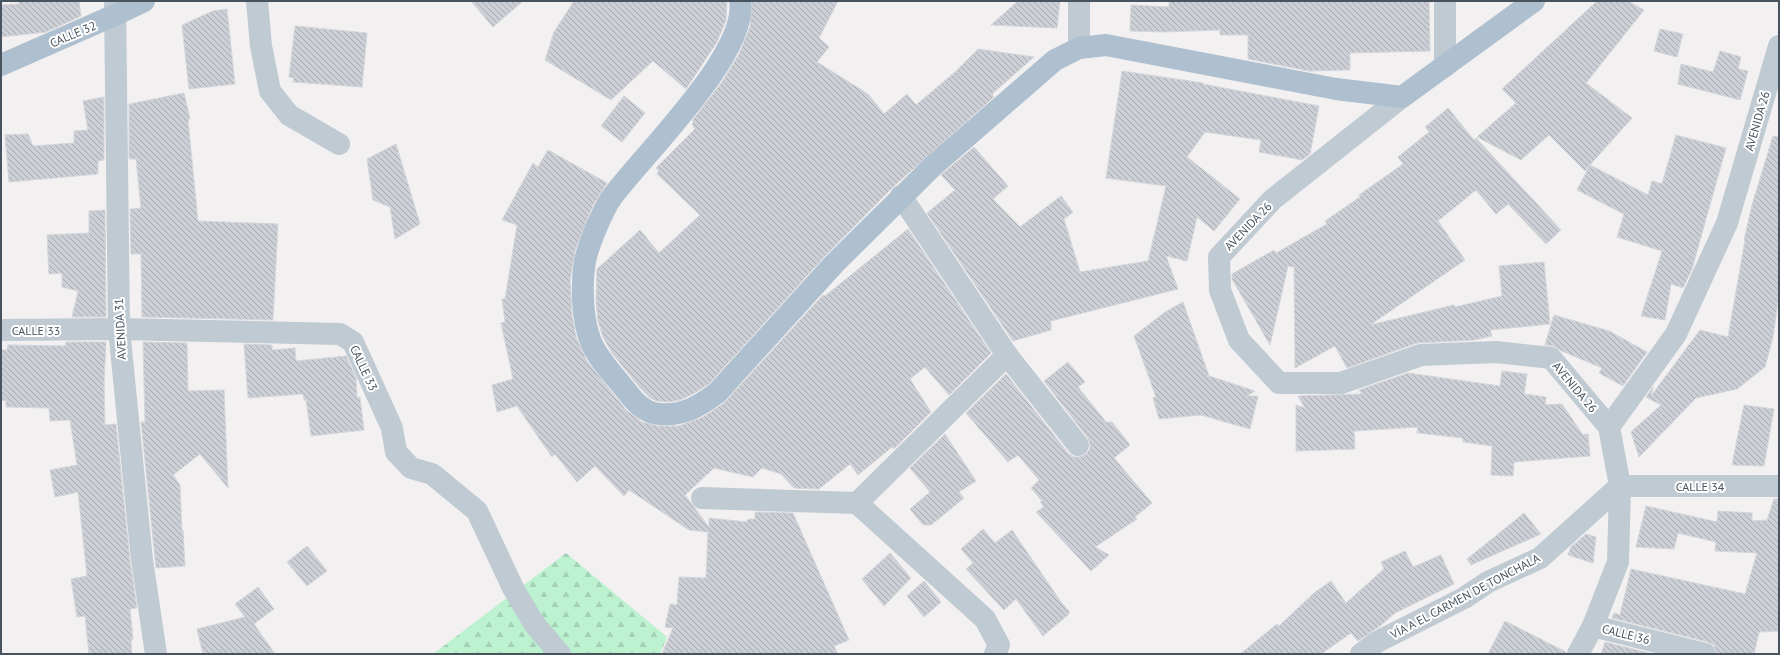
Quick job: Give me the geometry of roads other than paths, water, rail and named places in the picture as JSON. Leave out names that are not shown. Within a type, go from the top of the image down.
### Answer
[{"type":"main road","name":"CALLE 32","points":[[1,65],[115,8],[144,1]]},
{"type":"main road","points":[[740,1],[741,9],[732,42],[702,88],[611,198],[596,230],[585,261],[583,297],[586,325],[591,343],[609,370],[633,400],[646,410],[658,414],[674,414],[697,408],[717,393],[737,373],[834,264],[901,196],[1032,79],[1055,60],[1078,48],[1106,45],[1336,89],[1402,97]]},
{"type":"main road","name":"AVENIDA 26","points":[[1402,97],[1534,1]]},
{"type":"street","points":[[257,1],[261,46],[270,91],[289,115],[339,144]]},
{"type":"street","points":[[1078,48],[1079,1]]},
{"type":"street","points":[[1445,1],[1445,66]]},
{"type":"street","name":"AVENIDA 31","points":[[115,8],[119,329],[142,560],[156,654]]},
{"type":"street","name":"AVENIDA 26","points":[[1609,427],[1676,334],[1727,224],[1779,46]]},
{"type":"street","name":"AVENIDA 26","points":[[1402,97],[1272,200],[1219,257],[1220,290],[1238,340],[1279,383],[1341,383],[1420,355],[1496,352],[1551,358],[1609,427],[1620,486],[1618,562],[1593,626],[1578,654]]},
{"type":"street","points":[[901,196],[1007,355],[1078,445]]},
{"type":"street","name":"CALLE 33","points":[[1,330],[119,329],[340,334],[353,342],[392,428],[396,452],[411,468],[432,474],[477,511],[516,594],[535,625],[560,654]]},
{"type":"street","points":[[857,503],[1007,355]]},
{"type":"street","name":"CALLE 34","points":[[1620,486],[1779,486]]},
{"type":"street","name":"VÍA A EL CARMEN DE TONCHALA","points":[[1361,654],[1377,642],[1464,598],[1488,582],[1540,558],[1620,486]]},
{"type":"street","points":[[702,498],[857,503],[985,619],[999,645],[995,654]]},
{"type":"street","name":"CALLE 36","points":[[1593,626],[1705,654]]}]
